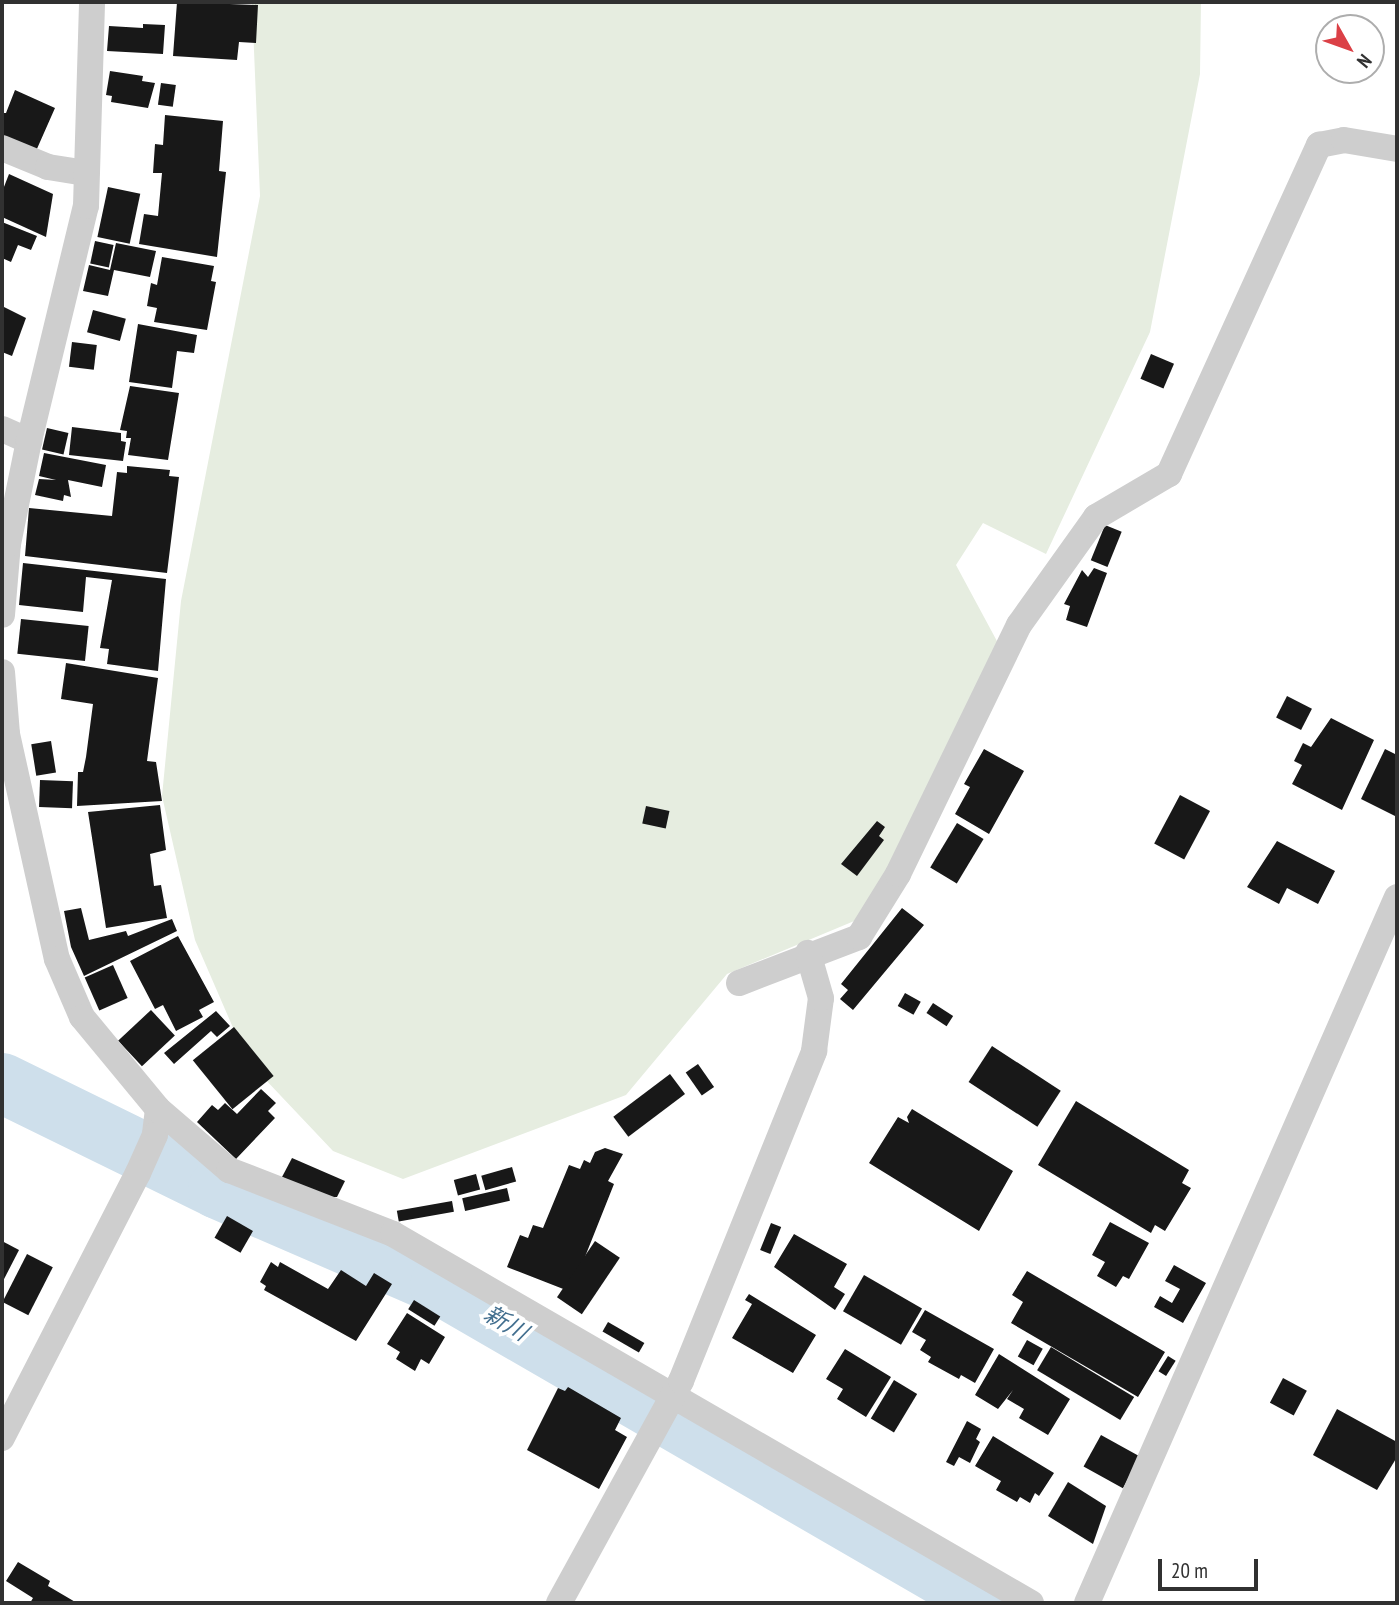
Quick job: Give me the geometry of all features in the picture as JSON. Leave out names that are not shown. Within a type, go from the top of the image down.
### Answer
[{"type":"street","points":[[2,615],[8,544],[29,441],[86,206],[92,2]]},
{"type":"street","points":[[739,983],[808,953],[859,937],[898,874],[1019,625],[1096,517],[1169,474],[1319,145],[1344,140],[1397,149]]},
{"type":"street","points":[[2,148],[48,167],[87,173]]},
{"type":"street","points":[[2,429],[29,441]]},
{"type":"street","points":[[2,673],[7,734],[57,959],[82,1017],[157,1122],[229,1170],[393,1234],[1031,1603]]},
{"type":"street","points":[[1087,1603],[1397,897]]},
{"type":"street","points":[[559,1603],[673,1396],[814,1051],[821,998],[808,953]]},
{"type":"street","points":[[2,1438],[138,1174],[157,1122]]},
{"type":"shaded area","points":[[252,2],[1201,2],[1200,74],[1150,332],[1046,554],[983,523],[956,565],[1005,656],[871,914],[727,974],[626,1095],[403,1179],[333,1151],[247,1060],[195,940],[162,796],[181,601],[260,196]]},
{"type":"building","points":[[177,2],[258,5],[256,43],[239,42],[237,60],[173,56]]},
{"type":"building","points":[[143,24],[165,25],[163,54],[107,51],[109,26],[143,28]]},
{"type":"building","points":[[110,71],[143,76],[142,81],[155,83],[148,108],[111,102],[112,96],[106,95]]},
{"type":"building","points":[[161,83],[176,85],[173,107],[158,105]]},
{"type":"building","points":[[15,90],[55,108],[36,151],[2,136],[2,113],[6,113]]},
{"type":"building","points":[[165,115],[223,121],[219,171],[226,172],[217,257],[139,244],[144,214],[158,216],[162,173],[153,173],[155,144],[163,145]]},
{"type":"building","points":[[9,174],[53,194],[46,237],[2,217],[2,192]]},
{"type":"building","points":[[108,187],[140,194],[130,244],[97,237]]},
{"type":"building","points":[[2,222],[37,236],[31,250],[18,245],[11,262],[2,258]]},
{"type":"building","points":[[95,241],[114,245],[109,267],[90,263]]},
{"type":"building","points":[[116,243],[156,251],[150,277],[114,270],[108,296],[83,291],[89,265],[110,270]]},
{"type":"building","points":[[162,257],[214,266],[211,281],[216,282],[207,330],[154,322],[157,308],[147,306],[151,283],[157,285]]},
{"type":"building","points":[[2,306],[26,318],[12,356],[2,352]]},
{"type":"building","points":[[93,310],[126,319],[120,341],[87,332]]},
{"type":"building","points":[[138,324],[197,335],[194,353],[177,351],[172,388],[129,382]]},
{"type":"building","points":[[72,342],[97,345],[94,370],[69,367]]},
{"type":"building","points":[[1151,354],[1174,364],[1163,389],[1140,379]]},
{"type":"building","points":[[130,386],[179,393],[168,460],[128,455],[131,438],[126,438],[127,431],[120,430]]},
{"type":"building","points":[[72,427],[121,433],[121,441],[126,442],[123,461],[69,455]]},
{"type":"building","points":[[47,428],[68,433],[63,454],[42,449]]},
{"type":"building","points":[[44,453],[106,465],[102,487],[68,480],[71,497],[64,495],[63,501],[35,495],[39,479],[56,480],[39,476]]},
{"type":"building","points":[[127,466],[170,470],[169,476],[179,477],[167,573],[25,556],[29,508],[112,516],[117,472],[127,473]]},
{"type":"building","points":[[1105,525],[1122,532],[1107,567],[1091,560]]},
{"type":"building","points":[[23,563],[166,579],[158,671],[107,664],[109,649],[100,648],[112,580],[86,577],[83,612],[19,605]]},
{"type":"building","points":[[1094,568],[1107,573],[1087,627],[1066,620],[1070,606],[1064,604],[1082,570],[1088,577]]},
{"type":"building","points":[[21,619],[89,626],[85,661],[17,654]]},
{"type":"building","points":[[66,663],[158,678],[147,761],[156,762],[162,801],[77,806],[78,772],[83,772],[93,704],[61,699]]},
{"type":"building","points":[[1287,696],[1312,709],[1301,730],[1276,717]]},
{"type":"building","points":[[1331,718],[1374,740],[1342,810],[1292,784],[1302,765],[1294,761],[1303,743],[1311,747]]},
{"type":"building","points":[[51,741],[56,773],[36,776],[31,744]]},
{"type":"building","points":[[984,749],[1024,771],[989,834],[955,814],[970,787],[964,784]]},
{"type":"building","points":[[1385,749],[1397,755],[1397,817],[1361,799]]},
{"type":"building","points":[[40,780],[73,781],[72,808],[39,807]]},
{"type":"building","points":[[1180,795],[1210,811],[1184,860],[1154,844]]},
{"type":"building","points":[[160,805],[166,850],[150,854],[154,886],[161,885],[167,918],[106,928],[88,812]]},
{"type":"building","points":[[646,806],[669,811],[666,829],[642,824]]},
{"type":"building","points":[[877,821],[885,827],[879,836],[884,840],[857,876],[841,864]]},
{"type":"building","points":[[957,823],[984,839],[957,884],[930,868]]},
{"type":"building","points":[[1277,841],[1335,871],[1318,904],[1287,888],[1279,904],[1247,887]]},
{"type":"building","points":[[81,908],[89,940],[126,931],[128,936],[172,919],[177,931],[84,976],[71,947],[64,911]]},
{"type":"building","points":[[902,908],[924,925],[853,1010],[840,999],[848,990],[841,984]]},
{"type":"building","points":[[178,936],[214,1002],[199,1010],[203,1017],[176,1031],[163,1005],[155,1009],[130,961]]},
{"type":"building","points":[[113,965],[128,998],[99,1010],[85,978]]},
{"type":"building","points":[[905,993],[921,1002],[913,1015],[898,1006]]},
{"type":"building","points":[[933,1003],[953,1016],[947,1026],[926,1013]]},
{"type":"building","points":[[151,1010],[175,1036],[142,1066],[118,1041]]},
{"type":"building","points":[[216,1011],[230,1026],[217,1037],[211,1031],[174,1064],[164,1053]]},
{"type":"building","points":[[234,1027],[274,1076],[232,1109],[193,1060]]},
{"type":"building","points":[[992,1046],[1061,1091],[1037,1127],[969,1082]]},
{"type":"building","points":[[698,1064],[714,1087],[702,1096],[686,1073]]},
{"type":"building","points":[[670,1074],[685,1094],[628,1137],[613,1117]]},
{"type":"building","points":[[261,1089],[276,1103],[268,1111],[275,1118],[236,1159],[197,1122],[212,1105],[218,1110],[225,1103],[237,1114]]},
{"type":"building","points":[[1076,1101],[1189,1170],[1182,1183],[1191,1188],[1165,1231],[1155,1225],[1151,1233],[1038,1165]]},
{"type":"building","points":[[912,1109],[1013,1171],[979,1231],[869,1163],[898,1117],[909,1123],[907,1117]]},
{"type":"building","points":[[605,1148],[623,1154],[608,1181],[614,1184],[571,1292],[507,1267],[520,1235],[528,1238],[533,1225],[543,1228],[569,1165],[580,1169],[584,1160],[590,1163],[595,1152]]},
{"type":"building","points":[[292,1158],[345,1181],[337,1197],[321,1197],[282,1177]]},
{"type":"building","points":[[512,1167],[516,1181],[485,1190],[481,1176]]},
{"type":"building","points":[[476,1174],[480,1189],[458,1195],[454,1180]]},
{"type":"building","points":[[507,1188],[510,1201],[465,1211],[462,1198]]},
{"type":"building","points":[[452,1201],[454,1212],[399,1222],[397,1211]]},
{"type":"building","points":[[227,1216],[253,1231],[240,1253],[214,1238]]},
{"type":"building","points":[[1110,1222],[1149,1243],[1129,1279],[1123,1276],[1116,1287],[1097,1276],[1105,1262],[1092,1255]]},
{"type":"building","points":[[771,1223],[781,1227],[770,1254],[760,1250]]},
{"type":"building","points":[[794,1234],[847,1264],[834,1287],[845,1294],[835,1310],[774,1267]]},
{"type":"building","points":[[2,1241],[19,1250],[2,1283]]},
{"type":"building","points":[[595,1241],[620,1258],[582,1314],[557,1297]]},
{"type":"building","points":[[27,1254],[53,1267],[28,1315],[2,1302]]},
{"type":"building","points":[[271,1262],[278,1267],[280,1262],[328,1289],[341,1270],[366,1286],[374,1273],[392,1284],[356,1341],[264,1290],[266,1286],[260,1282]]},
{"type":"building","points":[[1174,1265],[1206,1283],[1183,1323],[1154,1307],[1160,1296],[1172,1303],[1180,1289],[1165,1281]]},
{"type":"building","points":[[1027,1271],[1165,1352],[1138,1397],[1011,1323],[1023,1302],[1012,1295]]},
{"type":"building","points":[[864,1275],[922,1308],[901,1345],[843,1311]]},
{"type":"building","points":[[749,1294],[816,1335],[793,1373],[732,1338],[752,1304],[745,1300]]},
{"type":"building","points":[[414,1300],[440,1316],[434,1326],[408,1309]]},
{"type":"building","points":[[925,1310],[994,1349],[975,1383],[961,1375],[959,1379],[928,1362],[931,1357],[920,1350],[926,1340],[912,1332]]},
{"type":"building","points":[[407,1313],[445,1337],[429,1364],[421,1359],[415,1371],[396,1359],[400,1352],[387,1344]]},
{"type":"building","points":[[608,1322],[644,1343],[639,1353],[602,1332]]},
{"type":"building","points":[[1027,1340],[1043,1349],[1034,1365],[1018,1357]]},
{"type":"building","points":[[1051,1347],[1134,1397],[1120,1420],[1037,1370]]},
{"type":"building","points":[[845,1349],[891,1377],[866,1417],[837,1399],[843,1389],[826,1379]]},
{"type":"building","points":[[999,1354],[1070,1399],[1048,1435],[1019,1418],[1024,1409],[1007,1399],[1013,1390],[998,1409],[975,1395]]},
{"type":"building","points":[[1168,1356],[1176,1361],[1166,1376],[1158,1371]]},
{"type":"building","points":[[1283,1378],[1307,1391],[1294,1415],[1270,1403]]},
{"type":"building","points":[[894,1380],[917,1394],[894,1432],[871,1419]]},
{"type":"building","points":[[568,1387],[621,1418],[615,1430],[627,1437],[599,1489],[527,1450],[558,1388],[565,1391]]},
{"type":"building","points":[[1337,1409],[1397,1442],[1397,1457],[1377,1490],[1313,1455]]},
{"type":"building","points":[[967,1421],[981,1429],[976,1439],[980,1442],[970,1463],[959,1457],[954,1466],[946,1462]]},
{"type":"building","points":[[1101,1435],[1140,1457],[1123,1488],[1084,1466]]},
{"type":"building","points":[[993,1436],[1054,1473],[1039,1496],[1035,1493],[1030,1503],[1020,1497],[1017,1502],[996,1490],[1001,1481],[975,1466]]},
{"type":"building","points":[[1068,1482],[1106,1506],[1093,1544],[1048,1516]]},
{"type":"building","points":[[18,1562],[50,1581],[48,1586],[77,1603],[30,1603],[33,1598],[6,1581]]},
{"type":"waterway","name":"新川","points":[[2,1083],[218,1189],[440,1285],[989,1603]]}]
